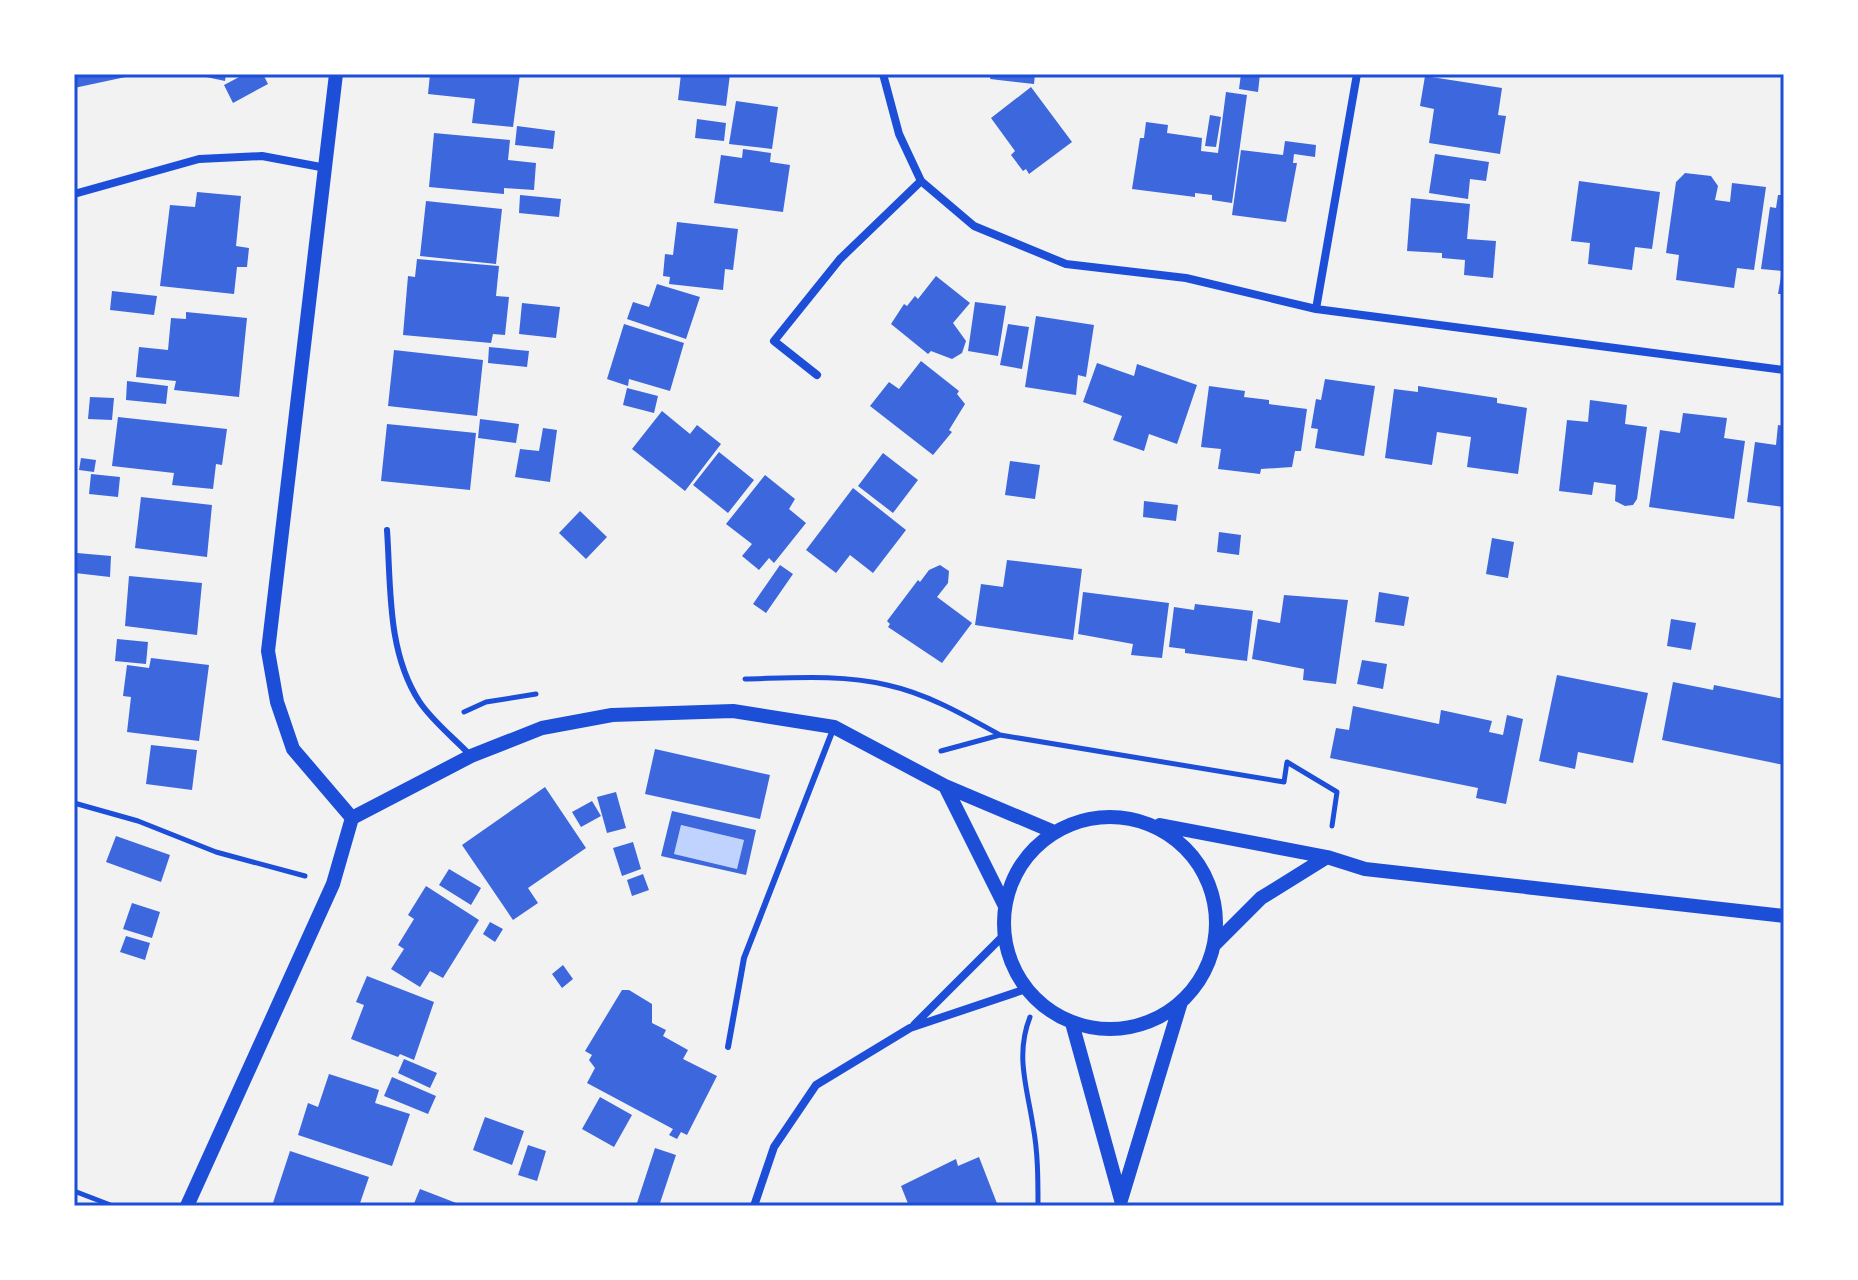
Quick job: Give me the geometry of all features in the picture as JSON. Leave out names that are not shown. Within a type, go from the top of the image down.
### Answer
[{"type":"street","points":[[336,74],[268,651],[277,702],[293,749],[352,818]]},
{"type":"street","points":[[883,74],[899,134],[921,181],[974,226],[1066,264],[1186,278],[1316,309],[1784,370]]},
{"type":"street","points":[[1316,309],[1357,74]]},
{"type":"street","points":[[74,194],[199,159],[262,156],[327,168]]},
{"type":"street","points":[[817,375],[774,341],[840,259],[921,181]]},
{"type":"street","points":[[187,1206],[333,884],[352,818],[471,756],[542,728],[612,715],[733,711],[834,727],[945,786],[1054,832]]},
{"type":"street","points":[[945,786],[1005,906]]},
{"type":"street","points":[[1148,823],[1174,837],[1195,858],[1210,885],[1216,915],[1214,945],[1202,976],[1181,1002],[1157,1018],[1129,1028],[1100,1029],[1072,1023],[1026,989],[1010,964],[1004,935],[1005,906],[1013,878],[1028,853],[1054,832],[1084,819],[1105,817],[1148,823],[1327,857],[1365,869],[1784,916]]},
{"type":"street","points":[[1214,945],[1261,898],[1327,857]]},
{"type":"street","points":[[910,1028],[1004,935]]},
{"type":"street","points":[[754,1206],[774,1147],[816,1085],[910,1028],[1026,989]]},
{"type":"street","points":[[1121,1203],[1181,1002]]},
{"type":"street","points":[[1072,1023],[1121,1203]]},
{"type":"lane","points":[[387,530],[394,634],[403,672],[421,704],[471,756]]},
{"type":"lane","points":[[728,1047],[744,958],[834,727]]},
{"type":"path","points":[[907,766],[952,746],[1000,735],[1284,782],[1287,762],[1337,792],[1327,857]]},
{"type":"path","points":[[74,803],[138,821],[216,852],[333,884]]},
{"type":"path","points":[[1038,1206],[1034,1126],[1021,1065],[1022,1040],[1040,1002]]},
{"type":"path","points":[[74,1191],[113,1206]]},
{"type":"water","points":[[681,825],[744,840],[737,869],[674,854]]},
{"type":"building","points":[[74,74],[135,74],[135,75],[74,88]]},
{"type":"building","points":[[192,74],[226,74],[225,81]]},
{"type":"building","points":[[245,74],[263,74],[268,84],[233,103],[224,85]]},
{"type":"building","points":[[430,74],[520,74],[513,127],[472,123],[475,99],[428,94]]},
{"type":"building","points":[[681,74],[730,74],[726,106],[678,100]]},
{"type":"building","points":[[991,74],[1035,74],[1034,84],[990,79]]},
{"type":"building","points":[[1241,74],[1260,74],[1258,92],[1239,89]]},
{"type":"building","points":[[1425,76],[1502,88],[1498,115],[1506,116],[1500,154],[1429,143],[1434,109],[1420,106]]},
{"type":"building","points":[[1031,87],[1072,142],[1029,174],[1011,155],[1015,151],[991,118]]},
{"type":"building","points":[[1226,92],[1247,95],[1232,203],[1212,200],[1212,195],[1195,193],[1195,197],[1132,189],[1140,138],[1144,138],[1146,122],[1168,125],[1167,133],[1202,138],[1201,151],[1218,153]]},
{"type":"building","points":[[736,101],[778,107],[772,149],[729,144]]},
{"type":"building","points":[[1210,115],[1221,117],[1216,147],[1205,146]]},
{"type":"building","points":[[697,119],[726,123],[724,141],[695,138]]},
{"type":"building","points":[[517,126],[555,131],[553,149],[515,145]]},
{"type":"building","points":[[434,133],[510,140],[508,160],[536,163],[534,190],[504,188],[504,194],[429,187]]},
{"type":"building","points":[[1285,141],[1316,145],[1315,157],[1294,154],[1293,163],[1297,163],[1286,222],[1232,215],[1241,150],[1283,155]]},
{"type":"building","points":[[743,149],[771,153],[770,162],[790,165],[783,212],[714,203],[721,155],[742,158]]},
{"type":"building","points":[[1435,154],[1489,162],[1486,181],[1470,179],[1468,199],[1429,193]]},
{"type":"building","points":[[1685,173],[1711,176],[1718,186],[1715,200],[1730,202],[1732,183],[1766,187],[1754,270],[1737,268],[1734,288],[1676,280],[1679,255],[1666,253],[1676,182]]},
{"type":"building","points":[[1579,181],[1660,192],[1652,249],[1635,247],[1632,270],[1588,264],[1590,243],[1571,241]]},
{"type":"building","points":[[197,192],[241,196],[236,246],[249,248],[247,267],[237,267],[234,294],[160,286],[170,205],[195,207]]},
{"type":"building","points":[[520,195],[561,199],[559,217],[519,213]]},
{"type":"building","points":[[1778,195],[1784,195],[1784,294],[1778,294],[1782,271],[1761,269],[1770,207],[1776,208]]},
{"type":"building","points":[[1411,198],[1470,204],[1467,239],[1496,241],[1493,278],[1464,275],[1465,260],[1442,258],[1442,253],[1407,251]]},
{"type":"building","points":[[426,201],[502,209],[496,264],[420,256]]},
{"type":"building","points":[[677,222],[738,229],[733,270],[725,269],[723,290],[669,284],[670,277],[663,276],[665,254],[673,255]]},
{"type":"building","points":[[417,259],[499,266],[496,296],[509,297],[505,335],[493,334],[491,343],[403,335],[408,276],[415,277]]},
{"type":"building","points":[[936,276],[970,303],[953,323],[966,341],[962,353],[952,359],[931,351],[928,354],[891,324],[904,304],[907,306],[915,296],[918,299]]},
{"type":"building","points":[[657,284],[700,297],[686,339],[627,319],[633,302],[649,307]]},
{"type":"building","points":[[112,291],[157,296],[154,315],[110,310]]},
{"type":"building","points":[[975,302],[1006,306],[998,356],[968,351]]},
{"type":"building","points":[[522,303],[560,307],[556,338],[519,334]]},
{"type":"building","points":[[186,312],[247,318],[239,397],[174,390],[176,381],[136,377],[139,347],[168,350],[171,318],[186,319]]},
{"type":"building","points":[[1036,316],[1094,325],[1086,377],[1078,375],[1076,395],[1025,387]]},
{"type":"building","points":[[624,324],[684,343],[670,391],[629,379],[628,386],[607,379]]},
{"type":"building","points":[[1008,324],[1029,327],[1022,369],[1000,365]]},
{"type":"building","points":[[489,347],[529,351],[527,367],[488,363]]},
{"type":"building","points":[[394,350],[483,360],[477,416],[388,406]]},
{"type":"building","points":[[921,361],[959,391],[957,394],[965,404],[949,430],[952,432],[933,455],[870,406],[889,382],[899,389]]},
{"type":"building","points":[[1097,363],[1134,376],[1137,364],[1197,385],[1177,444],[1149,434],[1144,451],[1113,440],[1122,416],[1083,402]]},
{"type":"building","points":[[1325,379],[1375,386],[1364,456],[1315,448],[1318,429],[1311,428],[1316,399],[1321,400]]},
{"type":"building","points":[[127,381],[168,386],[166,404],[126,400]]},
{"type":"building","points":[[1209,386],[1245,391],[1244,397],[1269,400],[1269,404],[1307,409],[1301,451],[1295,451],[1292,467],[1261,469],[1260,474],[1218,469],[1221,449],[1201,447]]},
{"type":"building","points":[[1418,386],[1497,398],[1497,403],[1527,408],[1518,474],[1467,467],[1471,437],[1437,432],[1432,465],[1385,458],[1394,389],[1418,392]]},
{"type":"building","points":[[627,388],[658,396],[654,413],[623,405]]},
{"type":"building","points":[[90,397],[114,398],[112,420],[88,419]]},
{"type":"building","points":[[1590,400],[1627,405],[1625,424],[1647,427],[1637,499],[1633,505],[1625,506],[1615,501],[1616,485],[1594,482],[1592,495],[1559,491],[1567,420],[1588,422]]},
{"type":"building","points":[[662,411],[690,434],[697,425],[721,444],[685,491],[632,449]]},
{"type":"building","points":[[1683,413],[1727,418],[1724,438],[1745,441],[1734,519],[1649,507],[1660,430],[1680,433]]},
{"type":"building","points":[[118,417],[227,429],[222,465],[216,464],[213,489],[172,485],[174,473],[112,466]]},
{"type":"building","points":[[480,419],[519,424],[516,443],[478,438]]},
{"type":"building","points":[[387,424],[476,433],[470,490],[381,481]]},
{"type":"building","points":[[1778,425],[1784,426],[1784,507],[1747,502],[1755,442],[1776,445]]},
{"type":"building","points":[[543,428],[557,430],[550,482],[515,477],[520,449],[539,451]]},
{"type":"building","points":[[719,452],[754,480],[728,513],[693,485]]},
{"type":"building","points":[[883,453],[918,480],[893,513],[858,486]]},
{"type":"building","points":[[81,458],[96,460],[94,472],[79,470]]},
{"type":"building","points":[[1010,461],[1040,465],[1035,499],[1005,495]]},
{"type":"building","points":[[91,474],[120,477],[118,497],[89,494]]},
{"type":"building","points":[[765,475],[795,499],[789,509],[806,523],[774,563],[769,558],[759,570],[742,556],[752,544],[726,524]]},
{"type":"building","points":[[853,488],[906,530],[873,573],[850,555],[836,573],[806,550]]},
{"type":"building","points":[[141,497],[212,505],[207,557],[135,548]]},
{"type":"building","points":[[1144,501],[1178,505],[1176,521],[1143,517]]},
{"type":"building","points":[[580,511],[607,537],[586,559],[559,533]]},
{"type":"building","points":[[1219,532],[1241,535],[1239,555],[1217,552]]},
{"type":"building","points":[[1492,538],[1514,542],[1508,578],[1486,574]]},
{"type":"building","points":[[77,553],[111,556],[110,577],[75,573]]},
{"type":"building","points":[[1007,560],[1082,569],[1073,640],[975,625],[981,584],[1003,587]]},
{"type":"building","points":[[780,565],[793,574],[766,613],[753,604]]},
{"type":"building","points":[[940,565],[949,571],[948,583],[937,597],[972,623],[942,663],[888,627],[890,624],[887,621],[918,580],[920,582],[929,570]]},
{"type":"building","points":[[129,576],[202,583],[197,635],[125,626]]},
{"type":"building","points":[[1083,592],[1169,603],[1162,658],[1131,655],[1133,644],[1078,634]]},
{"type":"building","points":[[1379,592],[1409,597],[1404,626],[1375,622]]},
{"type":"building","points":[[1284,595],[1348,600],[1336,684],[1303,680],[1304,669],[1252,659],[1258,619],[1280,623]]},
{"type":"building","points":[[1195,604],[1253,611],[1247,661],[1185,653],[1185,649],[1169,647],[1174,607],[1194,610]]},
{"type":"building","points":[[1671,619],[1696,623],[1691,650],[1667,646]]},
{"type":"building","points":[[117,639],[148,642],[146,664],[115,661]]},
{"type":"building","points":[[151,658],[209,665],[199,741],[127,732],[131,697],[123,696],[127,665],[149,668]]},
{"type":"building","points":[[1362,660],[1387,664],[1383,689],[1357,684]]},
{"type":"building","points":[[1557,675],[1648,693],[1633,763],[1578,752],[1575,769],[1539,761]]},
{"type":"building","points":[[1673,682],[1713,690],[1714,685],[1784,699],[1784,765],[1662,740]]},
{"type":"building","points":[[1353,706],[1439,724],[1441,710],[1492,721],[1489,732],[1503,735],[1507,715],[1523,719],[1506,804],[1476,798],[1478,788],[1330,758],[1336,728],[1349,730]]},
{"type":"building","points":[[151,745],[197,750],[192,790],[146,784]]},
{"type":"building","points":[[655,749],[770,775],[760,819],[645,794]]},
{"type":"building","points":[[545,787],[586,848],[528,888],[538,903],[513,920],[462,845]]},
{"type":"building","points":[[616,792],[626,828],[607,833],[597,797]]},
{"type":"building","points":[[592,801],[601,816],[581,827],[572,812]]},
{"type":"building","points":[[672,811],[756,830],[746,875],[661,856]],"holes":[[[681,825],[744,840],[737,869],[674,854]]]},
{"type":"building","points":[[116,836],[170,855],[161,882],[106,862]]},
{"type":"building","points":[[633,842],[641,869],[622,876],[613,848]]},
{"type":"building","points":[[449,869],[481,888],[471,905],[439,885]]},
{"type":"building","points":[[643,874],[649,890],[632,896],[627,880]]},
{"type":"building","points":[[426,886],[479,920],[443,978],[430,971],[420,987],[391,969],[404,949],[398,945],[414,919],[408,915]]},
{"type":"building","points":[[132,903],[160,912],[152,938],[123,929]]},
{"type":"building","points":[[490,922],[503,929],[495,942],[483,934]]},
{"type":"building","points":[[126,936],[150,943],[145,960],[120,952]]},
{"type":"building","points":[[563,965],[573,979],[562,988],[552,974]]},
{"type":"building","points":[[367,976],[434,1002],[414,1060],[351,1039],[364,1005],[356,1002]]},
{"type":"building","points":[[622,990],[629,990],[652,1004],[652,1023],[666,1030],[663,1036],[688,1050],[683,1059],[717,1076],[687,1135],[681,1132],[677,1139],[669,1135],[673,1129],[587,1083],[595,1068],[589,1060],[592,1055],[585,1051]]},
{"type":"building","points":[[404,1059],[437,1073],[430,1088],[398,1073]]},
{"type":"building","points":[[329,1074],[379,1090],[375,1103],[410,1114],[392,1166],[298,1135],[308,1103],[318,1107]]},
{"type":"building","points":[[392,1077],[436,1096],[428,1114],[384,1096]]},
{"type":"building","points":[[600,1097],[632,1115],[614,1147],[582,1129]]},
{"type":"building","points":[[485,1117],[524,1131],[512,1165],[473,1150]]},
{"type":"building","points":[[528,1145],[546,1151],[537,1181],[518,1175]]},
{"type":"building","points":[[655,1148],[676,1155],[659,1206],[636,1206]]},
{"type":"building","points":[[290,1151],[369,1177],[359,1206],[272,1206]]},
{"type":"building","points":[[979,1157],[998,1206],[909,1206],[901,1186],[956,1159],[958,1166]]},
{"type":"building","points":[[420,1189],[464,1206],[413,1206]]}]
